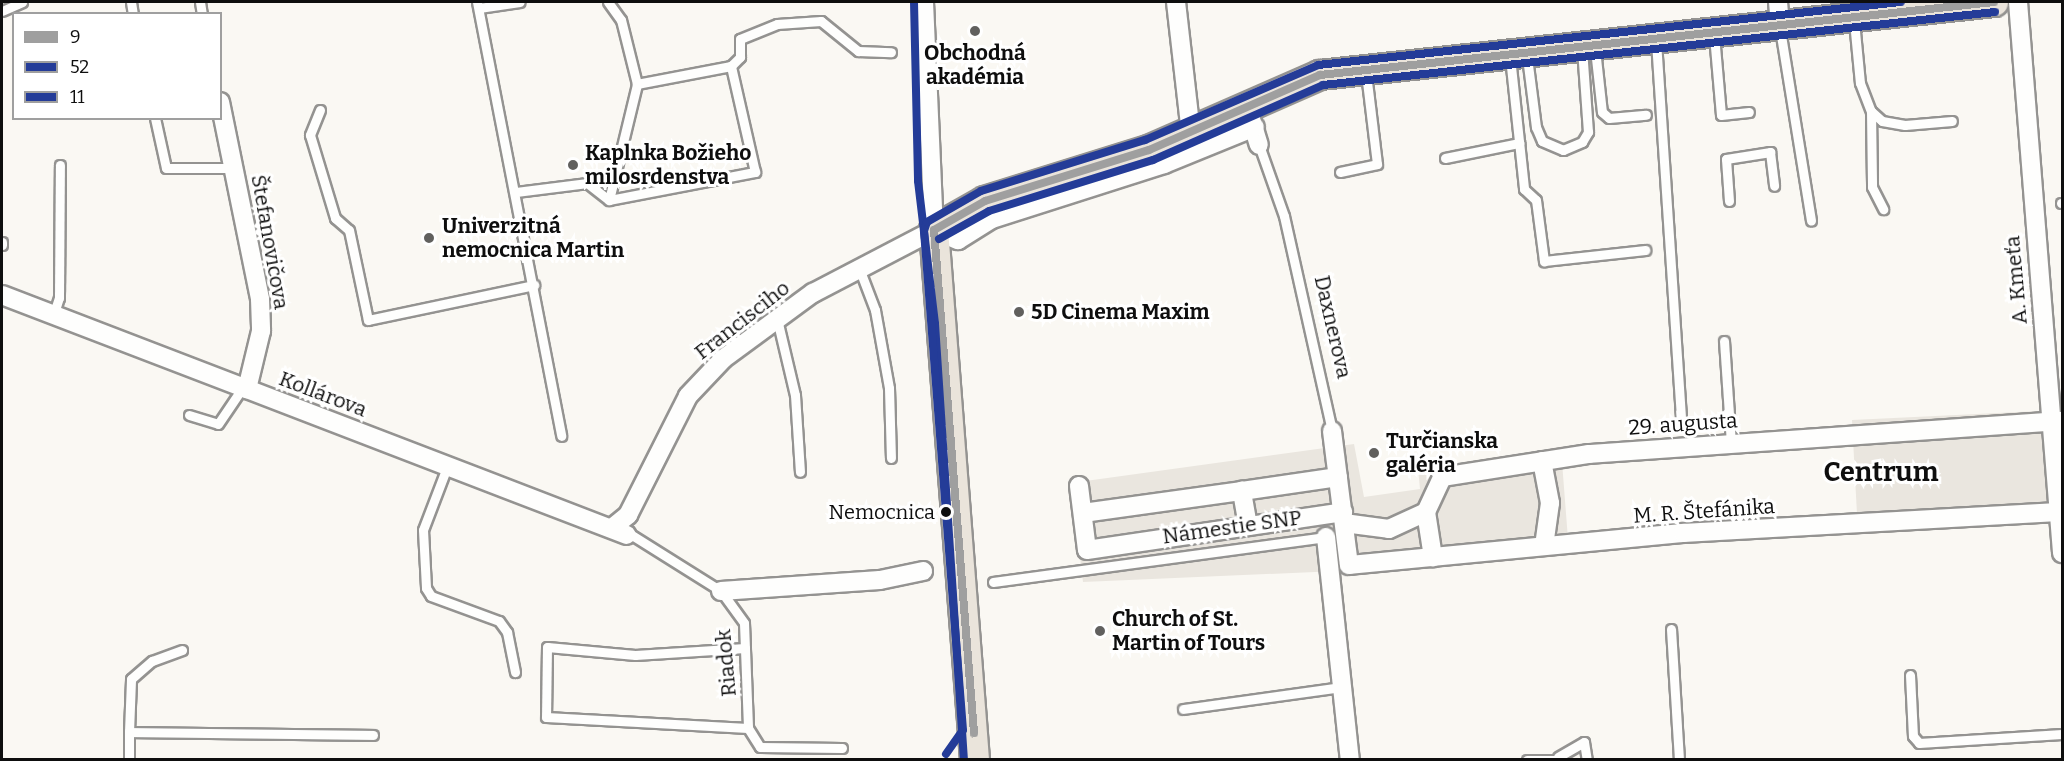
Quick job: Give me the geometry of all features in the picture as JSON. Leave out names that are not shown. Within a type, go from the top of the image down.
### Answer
[{"type":"main road","points":[[954,759],[982,752],[934,231],[985,201],[1191,133],[1250,116],[1299,80],[1365,67],[1713,33],[1779,14],[1854,19],[1902,8],[1994,2]]},
{"type":"street","points":[[924,2],[934,231],[958,240],[992,219],[1164,164],[1250,116]]},
{"type":"street","points":[[1176,2],[1191,133]]},
{"type":"street","name":"A. Kmeťa","points":[[2018,10],[2058,421],[2062,546]]},
{"type":"street","name":"Štefanovičova","points":[[222,111],[260,299],[261,331],[245,388]]},
{"type":"street","name":"Daxnerova","points":[[1250,116],[1259,146]]},
{"type":"street","name":"Francisciho","points":[[620,532],[688,396],[723,359],[777,319],[859,268],[934,231]]},
{"type":"street","name":"Kollárova","points":[[2,295],[502,489],[620,532]]},
{"type":"street","name":"29. augusta","points":[[1426,512],[1442,477],[1542,462],[1731,443],[2058,421]]},
{"type":"street","name":"Daxnerova","points":[[1332,431],[1348,565]]},
{"type":"street","points":[[1542,462],[1550,503],[1544,546]]},
{"type":"street","points":[[1083,513],[1338,477]]},
{"type":"street","points":[[1079,486],[1087,550],[1248,526],[1344,518],[1389,529],[1426,512],[1434,557]]},
{"type":"street","points":[[1242,491],[1248,526]]},
{"type":"street","name":"M. R. Štefánika","points":[[1348,565],[1544,546],[2062,512]]},
{"type":"street","name":"Námestie SNP","points":[[1326,537],[1350,759]]},
{"type":"street","points":[[721,591],[880,580],[923,571]]},
{"type":"lane","points":[[2,11],[22,2]]},
{"type":"lane","points":[[520,2],[478,5],[534,285],[561,436]]},
{"type":"lane","points":[[608,2],[621,20],[637,84],[609,200]]},
{"type":"lane","points":[[1779,14],[1811,221]]},
{"type":"lane","points":[[1854,19],[1860,83],[1871,111],[1872,187],[1883,209]]},
{"type":"lane","points":[[637,84],[731,66],[740,57],[740,39],[777,24],[821,21],[858,51],[891,52]]},
{"type":"lane","points":[[1713,33],[1722,126]]},
{"type":"lane","points":[[1656,38],[1681,419]]},
{"type":"lane","points":[[1518,52],[1536,127],[1542,141],[1563,150],[1582,142],[1588,132],[1588,45]]},
{"type":"lane","points":[[1588,45],[1602,112],[1609,118],[1646,116]]},
{"type":"lane","points":[[1518,52],[1519,143],[1524,189],[1536,200],[1544,261],[1645,250]]},
{"type":"lane","points":[[516,192],[587,183],[609,200],[755,172],[731,66]]},
{"type":"lane","points":[[1340,172],[1377,164],[1365,67]]},
{"type":"lane","points":[[321,110],[310,135],[335,218],[349,231],[368,320],[534,285]]},
{"type":"lane","points":[[1871,111],[1882,121],[1905,125],[1952,121]]},
{"type":"lane","points":[[1721,115],[1749,112]]},
{"type":"lane","points":[[154,120],[166,168],[234,168]]},
{"type":"lane","points":[[1445,158],[1519,143]]},
{"type":"lane","name":"Daxnerova","points":[[1259,146],[1284,216],[1332,431]]},
{"type":"lane","points":[[1729,201],[1725,154],[1770,152],[1774,186]]},
{"type":"lane","points":[[52,316],[59,298],[60,165]]},
{"type":"lane","points":[[859,268],[875,310],[887,377],[891,458]]},
{"type":"lane","points":[[777,319],[795,395],[800,472]]},
{"type":"lane","points":[[1724,341],[1731,443]]},
{"type":"lane","points":[[189,415],[218,424],[245,388]]},
{"type":"lane","points":[[447,467],[423,530],[426,588],[431,596],[499,621],[507,632],[515,672]]},
{"type":"lane","name":"Riadok","points":[[620,532],[721,591],[744,623],[748,728]]},
{"type":"lane","name":"Námestie SNP","points":[[993,582],[1326,537]]},
{"type":"lane","points":[[1671,628],[1679,759]]},
{"type":"lane","points":[[745,648],[635,655],[547,647],[546,717],[748,728],[760,747],[842,748]]},
{"type":"lane","points":[[129,759],[131,680],[152,661],[182,650]]},
{"type":"lane","points":[[1910,675],[1913,736],[1919,743],[2062,734]]},
{"type":"lane","points":[[1183,709],[1342,687]]},
{"type":"lane","points":[[129,732],[374,735]]},
{"type":"lane","points":[[1527,759],[1558,758],[1584,742],[1587,759]]},
{"type":"shaded area","points":[[2062,410],[2062,522],[1858,533],[1852,420]]},
{"type":"shaded area","points":[[1354,444],[1364,497],[1420,489],[1418,468],[1561,449],[1569,552],[1360,570],[1083,582],[1071,483]]},
{"type":"transit line","name":"52","points":[[914,2],[918,181],[935,324],[964,760]]},
{"type":"transit line","name":"11","points":[[946,754],[963,730],[924,231],[927,222],[981,191],[1145,140],[1318,65],[1901,2]]},
{"type":"transit line","name":"9","points":[[934,230],[985,201],[1149,150],[1320,75],[1994,2]]},
{"type":"transit line","name":"52","points":[[939,239],[989,211],[1153,160],[1323,85],[1995,12]]},
{"type":"transit line","name":"9","points":[[934,230],[974,733]]},
{"type":"place","name":"Obchodná akadémia","points":[[975,31]]},
{"type":"place","name":"Kaplnka Božieho milosrdenstva","points":[[573,165]]},
{"type":"place","name":"Univerzitná nemocnica Martin","points":[[429,238]]},
{"type":"place","name":"5D Cinema Maxim","points":[[1019,312]]},
{"type":"place","name":"Turčianska galéria","points":[[1374,453]]},
{"type":"place","name":"Nemocnica","points":[[946,512]]},
{"type":"place","name":"Church of St. Martin of Tours","points":[[1100,631]]},
{"type":"district","name":"Centrum","points":[[1881,473]]}]
